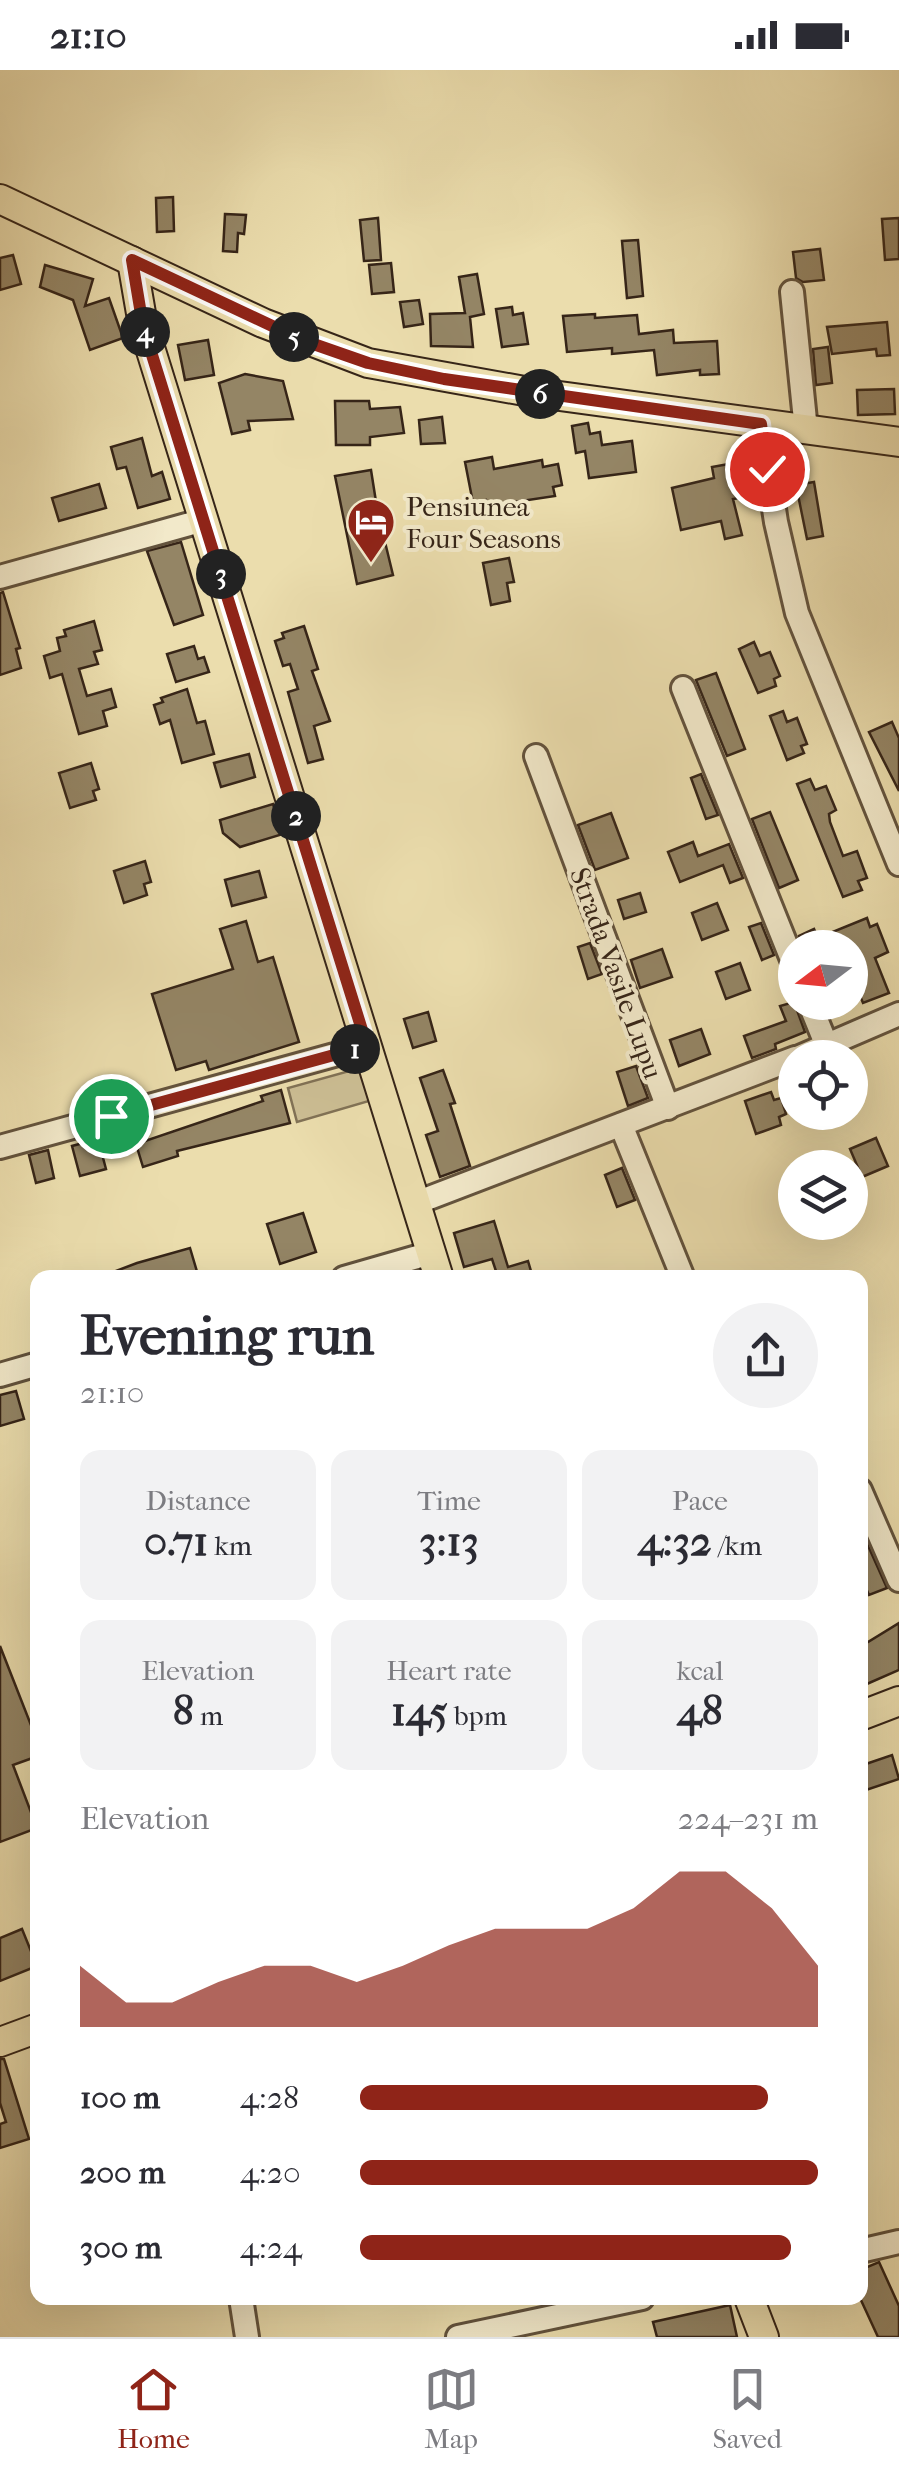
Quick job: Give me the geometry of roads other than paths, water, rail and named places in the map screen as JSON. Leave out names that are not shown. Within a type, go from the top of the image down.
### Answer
[{"type":"main road","points":[[0,199],[289,335],[368,363],[444,379],[899,442]]},
{"type":"main road","points":[[132,260],[143,326],[435,1265]]},
{"type":"main road","points":[[868,1713],[899,1701]]},
{"type":"main road","points":[[0,2042],[30,2031]]},
{"type":"main road","points":[[752,2305],[764,2337]]},
{"type":"street","points":[[792,292],[806,430]]},
{"type":"street","points":[[761,424],[776,522],[797,613],[899,864]]},
{"type":"street","points":[[0,578],[204,520]]},
{"type":"street","points":[[683,688],[780,930]]},
{"type":"street","name":"Strada Vasile Lupu","points":[[416,1203],[668,1108],[536,756]]},
{"type":"street","points":[[840,1040],[899,1014]]},
{"type":"street","points":[[0,1147],[367,1046]]},
{"type":"street","points":[[668,1108],[778,1065]]},
{"type":"street","points":[[621,1126],[680,1270]]},
{"type":"street","points":[[400,1270],[435,1265]]},
{"type":"street","points":[[0,1375],[30,1366]]},
{"type":"street","points":[[868,1508],[899,1580]]},
{"type":"street","points":[[868,2248],[899,2242]]},
{"type":"street","points":[[242,2305],[247,2337]]},
{"type":"street","points":[[458,2337],[609,2305]]},
{"type":"place","name":"Pensiunea Four Seasons","points":[[371,564]]}]
